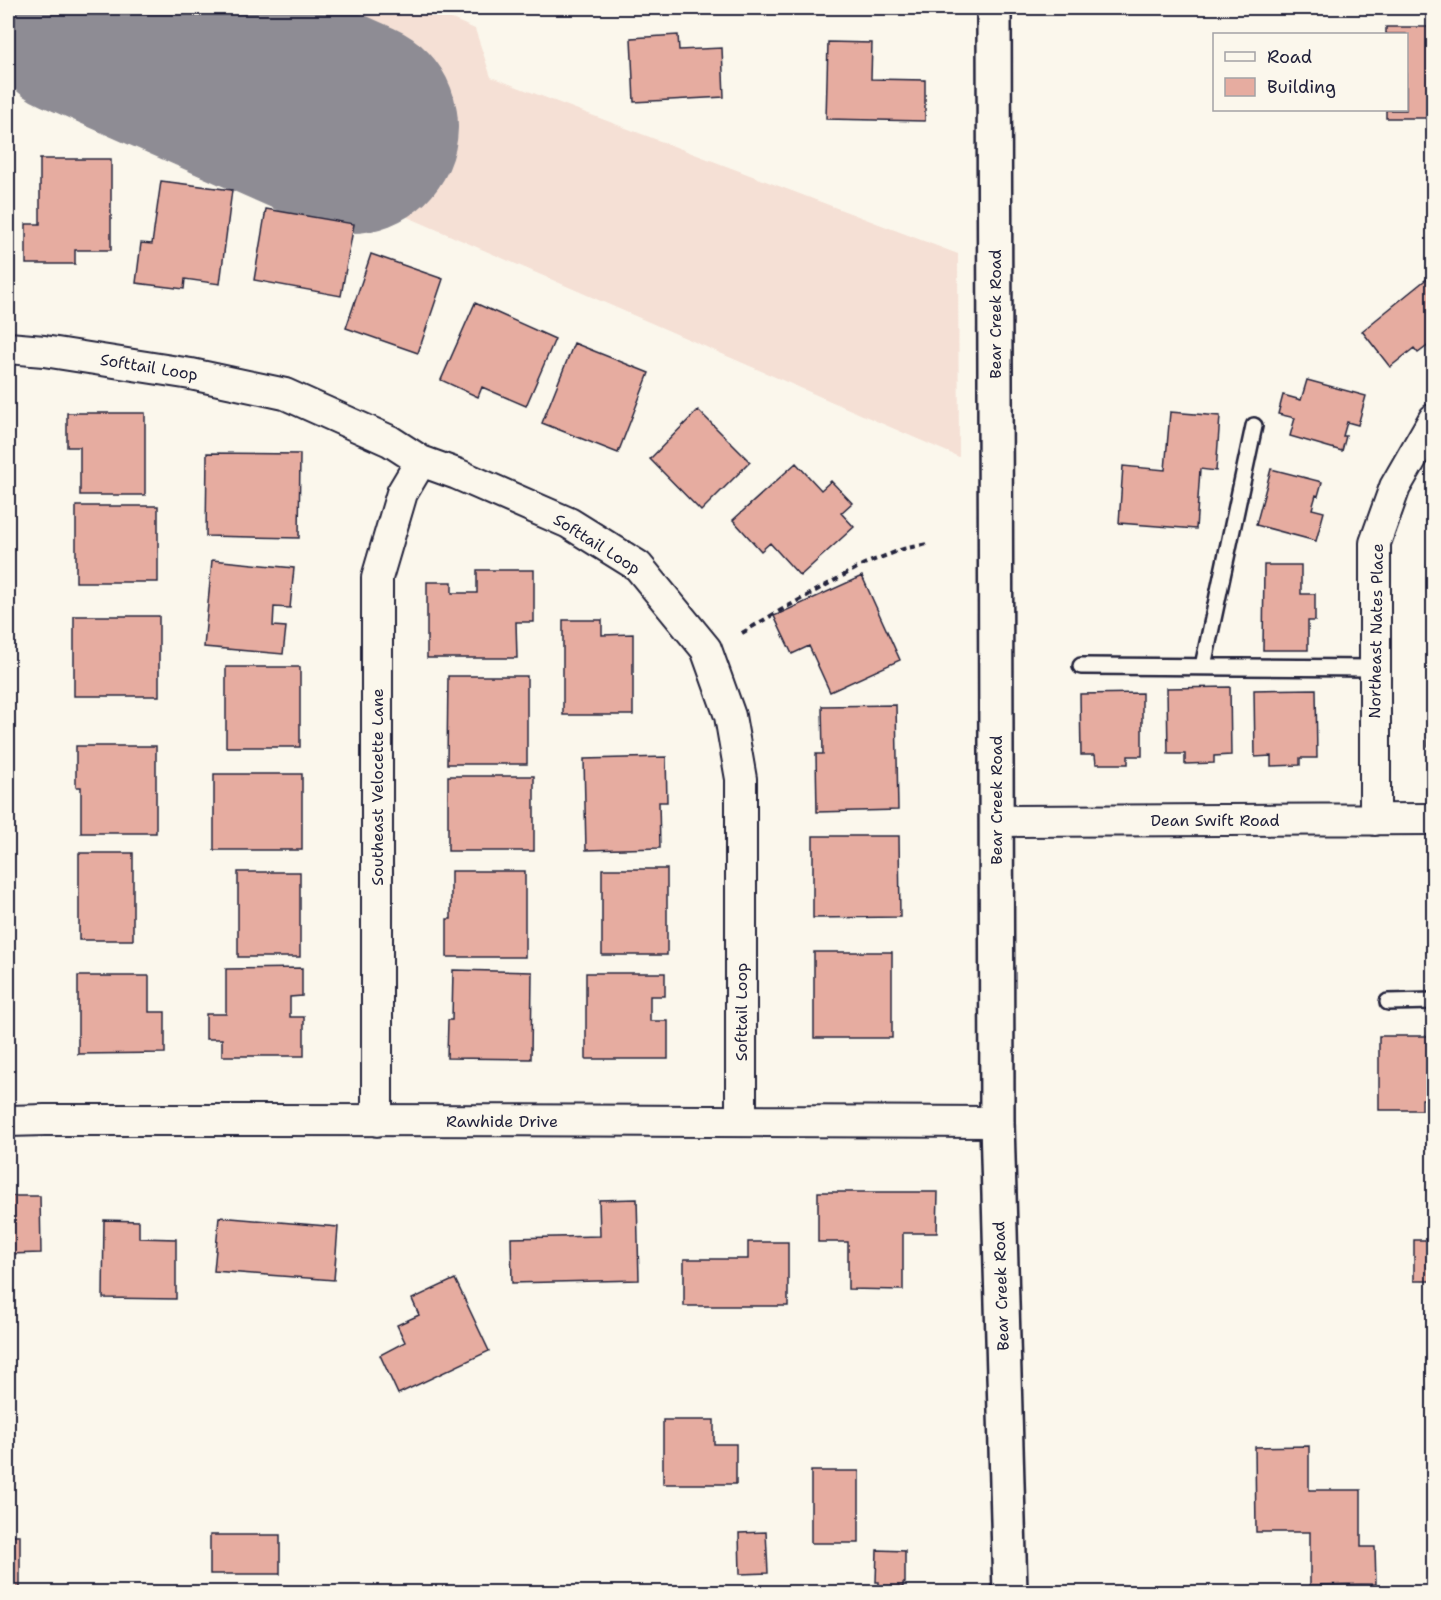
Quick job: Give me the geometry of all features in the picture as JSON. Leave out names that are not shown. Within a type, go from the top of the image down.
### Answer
[{"type":"street","name":"Bear Creek Road","points":[[994,8],[997,1122],[1010,1593]]},
{"type":"street","name":"Softtail Loop","points":[[8,348],[44,351],[191,374],[285,394],[390,441],[421,461],[457,474],[569,523],[638,566],[706,649],[730,716],[741,779],[741,1119]]},
{"type":"street","name":"Northeast Nates Place","points":[[1375,820],[1375,543],[1395,487],[1434,418]]},
{"type":"street","name":"Southeast Velocette Lane","points":[[378,1121],[378,578],[402,493],[421,461]]},
{"type":"street","name":"Dean Swift Road","points":[[996,821],[1434,819]]},
{"type":"street","name":"Rawhide Drive","points":[[8,1115],[45,1120],[741,1119],[997,1122]]},
{"type":"lane","points":[[1203,666],[1254,426]]},
{"type":"lane","points":[[1082,666],[1375,668]]},
{"type":"lane","points":[[1388,1002],[1434,1001]]},
{"type":"path","points":[[742,633],[864,564],[903,549],[927,544]]},
{"type":"shaded area","points":[[8,8],[427,8],[475,29],[491,77],[958,254],[959,457],[8,43]]},
{"type":"building","points":[[1386,27],[1434,27],[1434,118],[1386,118],[1386,111],[1408,111],[1408,33],[1386,33]]},
{"type":"building","points":[[678,35],[679,50],[722,48],[724,97],[634,102],[631,38]]},
{"type":"building","points":[[828,42],[872,43],[871,79],[925,80],[925,121],[826,119]]},
{"type":"building","points":[[40,159],[111,159],[111,250],[75,250],[75,264],[26,264],[26,224],[40,224]]},
{"type":"building","points":[[161,181],[232,190],[220,284],[185,279],[184,289],[136,283],[141,243],[152,244]]},
{"type":"building","points":[[266,209],[354,224],[341,296],[254,280]]},
{"type":"building","points":[[371,254],[443,279],[418,353],[346,328]]},
{"type":"building","points":[[1429,277],[1434,282],[1434,323],[1431,326],[1434,329],[1434,341],[1418,353],[1414,348],[1390,367],[1362,331]]},
{"type":"building","points":[[475,303],[555,339],[526,406],[482,387],[478,397],[441,380]]},
{"type":"building","points":[[574,343],[649,373],[618,453],[542,423]]},
{"type":"building","points":[[1307,380],[1366,396],[1358,425],[1347,422],[1342,451],[1290,436],[1295,418],[1278,414],[1283,395],[1301,400]]},
{"type":"building","points":[[698,410],[750,462],[701,511],[650,459]]},
{"type":"building","points":[[1170,412],[1220,416],[1216,471],[1200,469],[1196,529],[1119,523],[1123,466],[1165,470]]},
{"type":"building","points":[[67,413],[145,413],[145,495],[80,495],[80,447],[67,447]]},
{"type":"building","points":[[207,453],[300,454],[299,538],[206,536]]},
{"type":"building","points":[[796,463],[821,490],[831,481],[852,503],[841,513],[854,527],[800,576],[770,543],[761,551],[733,520]]},
{"type":"building","points":[[1271,469],[1322,482],[1312,509],[1324,512],[1316,541],[1256,525]]},
{"type":"building","points":[[76,506],[158,506],[158,582],[76,582]]},
{"type":"building","points":[[1432,551],[1434,551],[1434,580],[1428,580],[1428,564],[1431,564]]},
{"type":"building","points":[[212,560],[294,568],[290,608],[274,607],[273,626],[286,627],[283,654],[204,647]]},
{"type":"building","points":[[1264,565],[1301,565],[1301,594],[1315,594],[1315,621],[1308,621],[1308,650],[1263,650]]},
{"type":"building","points":[[477,570],[534,570],[534,622],[516,622],[517,658],[427,658],[427,582],[452,582],[452,593],[477,593]]},
{"type":"building","points":[[862,576],[900,660],[830,692],[809,646],[792,654],[774,616]]},
{"type":"building","points":[[74,616],[159,616],[159,696],[74,696]]},
{"type":"building","points":[[563,620],[602,620],[602,635],[633,634],[633,715],[563,715]]},
{"type":"building","points":[[1431,635],[1434,635],[1434,663],[1428,663],[1427,648],[1431,648]]},
{"type":"building","points":[[226,667],[300,667],[300,747],[226,747]]},
{"type":"building","points":[[448,676],[527,676],[527,764],[447,764]]},
{"type":"building","points":[[1230,687],[1231,755],[1214,756],[1214,763],[1185,764],[1185,754],[1168,754],[1167,688]]},
{"type":"building","points":[[1316,689],[1317,758],[1300,758],[1300,765],[1271,766],[1271,756],[1255,757],[1254,690]]},
{"type":"building","points":[[1142,693],[1142,756],[1128,756],[1128,764],[1096,764],[1095,755],[1081,755],[1080,694]]},
{"type":"building","points":[[896,705],[898,810],[817,812],[816,754],[823,754],[822,706]]},
{"type":"building","points":[[1431,719],[1434,719],[1434,746],[1428,746],[1428,731],[1431,731]]},
{"type":"building","points":[[76,746],[156,746],[156,833],[81,833],[81,787],[76,787]]},
{"type":"building","points":[[666,757],[667,802],[659,802],[660,848],[586,850],[584,759]]},
{"type":"building","points":[[214,774],[302,774],[302,850],[214,850]]},
{"type":"building","points":[[448,776],[534,776],[534,851],[448,851]]},
{"type":"building","points":[[813,836],[899,836],[900,917],[813,918]]},
{"type":"building","points":[[79,853],[133,853],[133,940],[79,940]]},
{"type":"building","points":[[602,869],[667,869],[667,955],[602,955]]},
{"type":"building","points":[[451,871],[525,871],[525,957],[447,957],[447,919],[451,919]]},
{"type":"building","points":[[238,872],[300,872],[300,957],[238,957]]},
{"type":"building","points":[[814,952],[892,952],[892,1038],[814,1038]]},
{"type":"building","points":[[302,968],[302,996],[290,997],[290,1017],[304,1017],[304,1056],[222,1056],[222,1039],[206,1039],[206,1014],[226,1014],[226,969]]},
{"type":"building","points":[[453,970],[532,972],[531,1059],[447,1058],[448,1020],[452,1020]]},
{"type":"building","points":[[586,973],[665,973],[665,996],[650,996],[650,1021],[668,1021],[668,1059],[586,1059]]},
{"type":"building","points":[[78,976],[149,976],[149,1012],[165,1012],[165,1053],[78,1054]]},
{"type":"building","points":[[1379,1036],[1434,1036],[1434,1099],[1422,1099],[1422,1110],[1379,1110]]},
{"type":"building","points":[[818,1192],[938,1192],[937,1233],[903,1233],[903,1290],[848,1289],[848,1242],[818,1242]]},
{"type":"building","points":[[8,1196],[40,1196],[41,1253],[8,1254]]},
{"type":"building","points":[[637,1199],[639,1280],[512,1283],[511,1238],[600,1236],[599,1200]]},
{"type":"building","points":[[219,1217],[338,1227],[334,1280],[214,1271]]},
{"type":"building","points":[[104,1220],[139,1221],[139,1238],[176,1239],[176,1299],[103,1298]]},
{"type":"building","points":[[1414,1240],[1434,1240],[1434,1281],[1414,1281]]},
{"type":"building","points":[[748,1242],[788,1242],[788,1306],[684,1306],[684,1259],[748,1259]]},
{"type":"building","points":[[455,1279],[489,1351],[398,1394],[380,1355],[405,1342],[397,1325],[419,1315],[412,1299]]},
{"type":"building","points":[[663,1420],[714,1420],[714,1444],[736,1444],[736,1484],[663,1484]]},
{"type":"building","points":[[1309,1446],[1309,1490],[1361,1490],[1361,1547],[1375,1547],[1376,1584],[1310,1585],[1310,1532],[1256,1532],[1255,1447]]},
{"type":"building","points":[[811,1471],[859,1471],[859,1543],[811,1543]]},
{"type":"building","points":[[766,1532],[768,1573],[740,1574],[739,1533]]},
{"type":"building","points":[[8,1535],[20,1535],[20,1592],[8,1592]]},
{"type":"building","points":[[210,1535],[280,1535],[280,1574],[210,1574]]},
{"type":"building","points":[[877,1550],[905,1551],[903,1587],[879,1586],[879,1582],[876,1582]]},
{"type":"runway","points":[[84,8],[351,126]]}]
